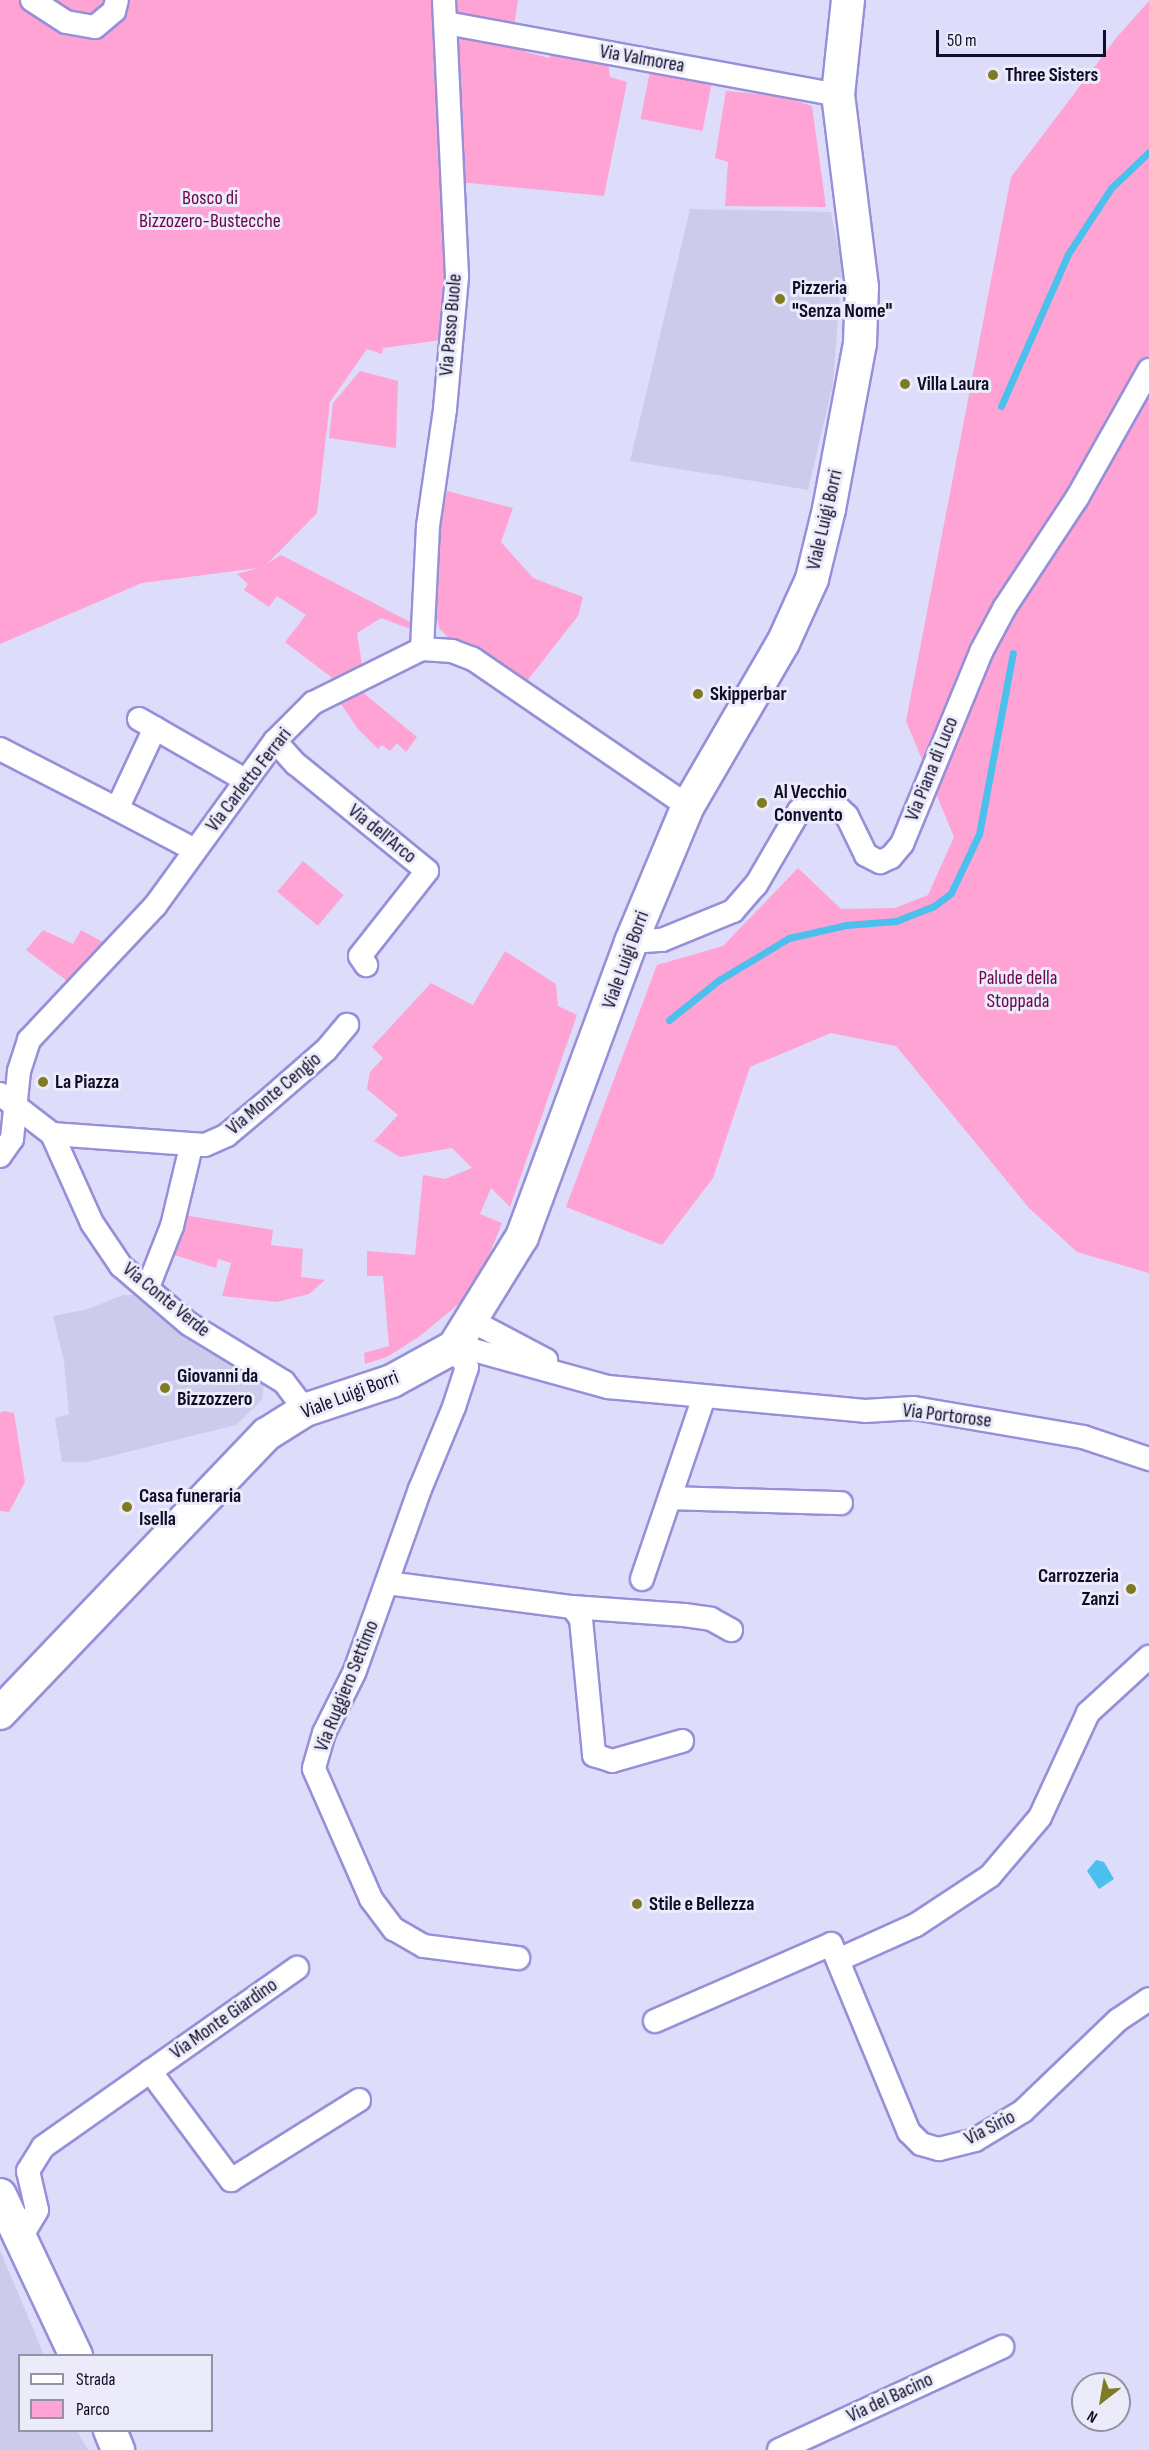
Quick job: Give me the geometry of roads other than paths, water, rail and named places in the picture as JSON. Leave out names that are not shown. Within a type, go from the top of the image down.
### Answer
[{"type":"main road","name":"Viale Luigi Borri","points":[[2,1713],[267,1434],[305,1410],[392,1382],[460,1338],[522,1237],[631,942],[688,806],[783,643],[812,579],[829,510],[860,343],[862,287],[838,95],[848,0]]},
{"type":"main road","points":[[0,2195],[76,2354]]},
{"type":"main road","points":[[111,2432],[118,2450]]},
{"type":"street","points":[[32,0],[66,21],[95,27],[114,11],[117,0]]},
{"type":"street","name":"Via Passo Buole","points":[[422,649],[428,526],[445,409],[457,276],[444,0]]},
{"type":"street","name":"Via Valmorea","points":[[446,23],[838,95]]},
{"type":"street","name":"Via Piana di Luco","points":[[631,942],[662,939],[733,911],[756,885],[799,811],[812,800],[830,800],[847,816],[866,855],[880,862],[891,857],[902,844],[981,652],[1005,607],[1077,498],[1149,370]]},
{"type":"street","points":[[422,649],[452,651],[472,659],[688,806]]},
{"type":"street","name":"Via Carletto Ferrari","points":[[0,1156],[12,1139],[8,1100],[29,1041],[126,939],[275,741],[313,703],[422,649]]},
{"type":"street","points":[[117,809],[147,723],[245,780]]},
{"type":"street","name":"Via dell'Arco","points":[[275,741],[296,765],[427,871],[360,956],[366,965]]},
{"type":"street","points":[[0,749],[195,850]]},
{"type":"street","name":"Via Monte Cengio","points":[[52,1134],[191,1146],[205,1145],[227,1135],[326,1050],[347,1025]]},
{"type":"street","name":"Via Conte Verde","points":[[8,1100],[52,1134],[92,1223],[121,1266],[189,1324],[284,1382],[305,1410]]},
{"type":"street","points":[[148,1287],[172,1226],[191,1146]]},
{"type":"street","name":"Via Portorose","points":[[460,1338],[608,1387],[865,1410],[914,1408],[1083,1437],[1149,1459]]},
{"type":"street","name":"Via Ruggiero Settimo","points":[[460,1338],[467,1367],[354,1673],[324,1733],[314,1769],[371,1899],[394,1929],[424,1946],[518,1958]]},
{"type":"street","points":[[642,1579],[704,1397]]},
{"type":"street","points":[[670,1498],[841,1503]]},
{"type":"street","points":[[387,1583],[572,1606],[684,1615],[711,1619],[731,1630]]},
{"type":"street","points":[[572,1606],[581,1619],[594,1755],[612,1761],[682,1741]]},
{"type":"street","points":[[655,2020],[831,1944],[838,1960],[916,1925],[990,1876],[1040,1817],[1088,1713],[1149,1657]]},
{"type":"street","name":"Via Sirio","points":[[838,1960],[909,2132],[921,2144],[939,2149],[975,2140],[1023,2111],[1118,2020],[1149,2000]]},
{"type":"street","name":"Via Monte Giardino","points":[[21,2237],[37,2210],[28,2171],[30,2163],[43,2147],[297,1968]]},
{"type":"street","name":"Via Monte Giardino","points":[[150,2071],[231,2181],[359,2100]]},
{"type":"street","name":"Via del Bacino","points":[[779,2450],[1002,2347]]},
{"type":"water","points":[[1096,1860],[1104,1862],[1114,1879],[1099,1889],[1087,1871]]},
{"type":"waterway","points":[[1001,406],[1068,254],[1111,188],[1149,152]]},
{"type":"waterway","points":[[669,1020],[719,980],[789,938],[846,925],[896,921],[934,906],[951,893],[979,834],[1013,653]]},
{"type":"place","name":"Three Sisters","points":[[993,75]]},
{"type":"place","name":"Pizzeria \"Senza Nome\"","points":[[780,299]]},
{"type":"place","name":"Villa Laura","points":[[905,384]]},
{"type":"place","name":"Skipperbar","points":[[698,694]]},
{"type":"place","name":"Al Vecchio Convento","points":[[762,803]]},
{"type":"place","name":"La Piazza","points":[[43,1082]]},
{"type":"place","name":"Giovanni da Bizzozzero","points":[[165,1388]]},
{"type":"place","name":"Casa funeraria Isella","points":[[127,1507]]},
{"type":"place","name":"Carrozzeria Zanzi","points":[[1131,1589]]},
{"type":"place","name":"Stile e Bellezza","points":[[637,1904]]},
{"type":"park label","name":"Bosco di Bizzozero-Bustecche","points":[[210,210]]},
{"type":"park label","name":"Palude della Stoppada","points":[[1018,990]]}]
